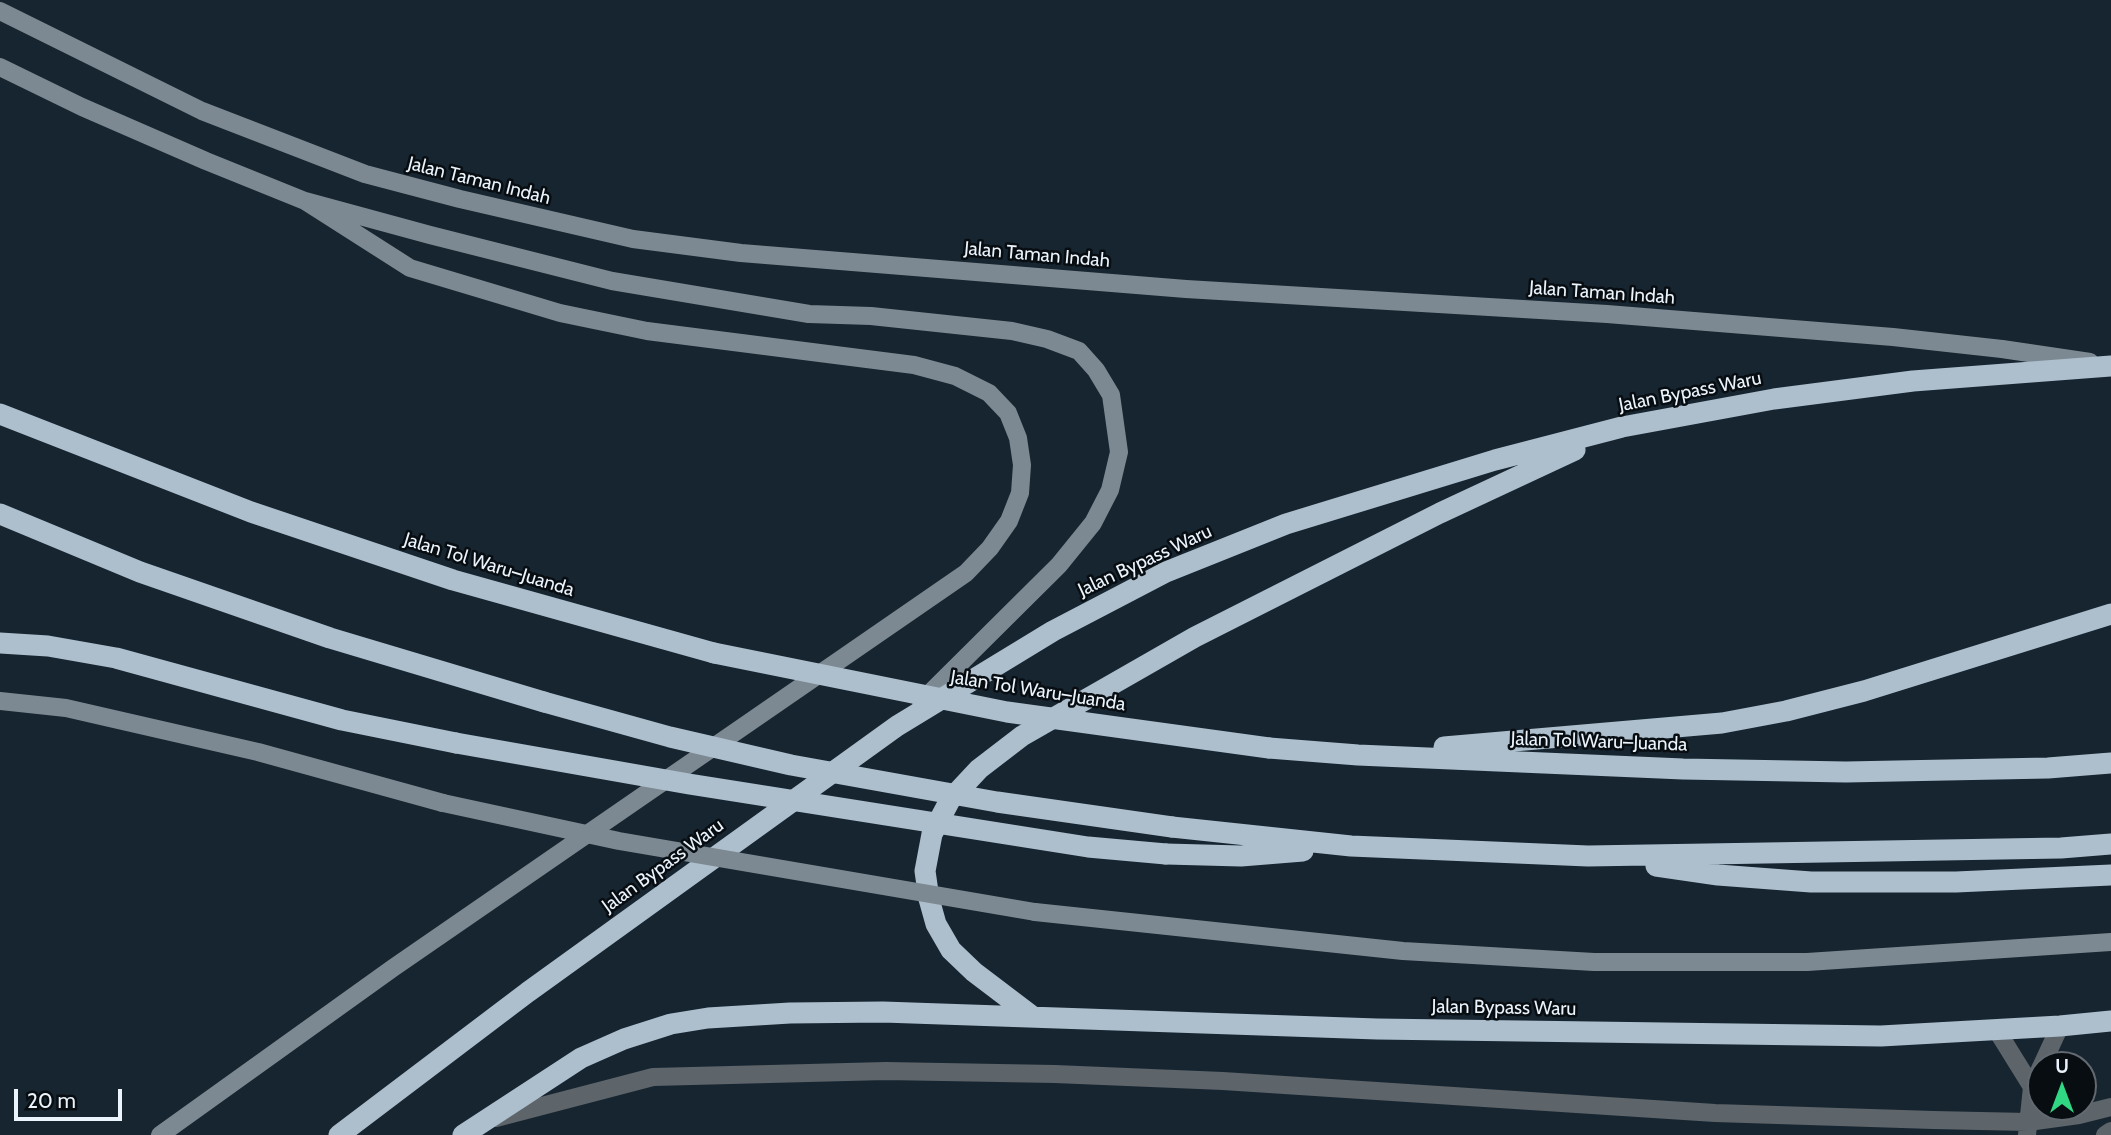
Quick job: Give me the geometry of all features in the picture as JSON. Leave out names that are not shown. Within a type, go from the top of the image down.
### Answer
[{"type":"highway","name":"Jalan Bypass Waru","points":[[340,1135],[527,992],[897,726],[1053,631],[1178,567],[1313,515],[1495,460],[1622,427],[1774,399],[1888,384],[2111,366]]},
{"type":"highway","name":"Jalan Tol Waru–Juanda","points":[[0,414],[251,512],[453,580],[714,653],[1007,712],[1269,748],[1358,755],[1682,769],[1846,772],[2111,764]]},
{"type":"highway","points":[[1032,1016],[974,972],[951,950],[936,924],[929,898],[925,871],[932,834],[950,800],[979,769],[1022,736],[1195,637],[1440,513],[1622,427]]},
{"type":"highway","points":[[0,514],[140,572],[330,638],[544,702],[670,737],[791,765],[997,802],[1172,827],[1351,846],[1588,856],[2020,849],[2111,844]]},
{"type":"highway","points":[[1358,755],[1722,723],[1773,714],[1864,691],[2111,614]]},
{"type":"highway","points":[[0,643],[48,646],[116,658],[342,720],[456,743],[689,784],[1088,847],[1166,854],[1241,856],[1351,846]]},
{"type":"highway","points":[[1588,856],[1718,875],[1811,882],[1956,882],[2111,875]]},
{"type":"highway","name":"Jalan Bypass Waru","points":[[463,1135],[581,1058],[624,1039],[671,1024],[708,1018],[790,1013],[883,1012],[1377,1029],[1881,1036],[2111,1021]]},
{"type":"street","name":"Jalan Taman Indah","points":[[0,11],[202,110],[365,174],[633,239],[741,253],[1186,289],[1607,314],[1893,337],[2002,349],[2111,366]]},
{"type":"street","points":[[0,67],[82,107],[305,201],[612,281],[809,314],[871,316],[1012,331],[1079,351],[1096,370],[1111,395],[1119,453],[1110,490],[1093,523],[1059,565],[897,726]]},
{"type":"street","points":[[160,1135],[393,968],[966,573],[990,548],[1009,521],[1020,493],[1022,465],[1018,438],[1008,413],[989,393],[956,376],[914,365],[647,331],[560,313],[410,268],[305,201]]},
{"type":"street","points":[[0,701],[66,708],[258,752],[443,803],[632,844],[1035,912],[1403,951],[1594,962],[1807,962],[2111,942]]},
{"type":"lane","points":[[2049,1051],[2060,1026]]},
{"type":"lane","points":[[1996,1030],[2027,1079]]},
{"type":"lane","points":[[483,1122],[653,1077],[886,1071],[1055,1074],[1209,1081],[1715,1113],[1933,1120],[2027,1128],[2111,1107]]},
{"type":"lane","points":[[1933,1120],[1955,1135]]},
{"type":"lane","points":[[2105,1135],[2111,1131]]}]
